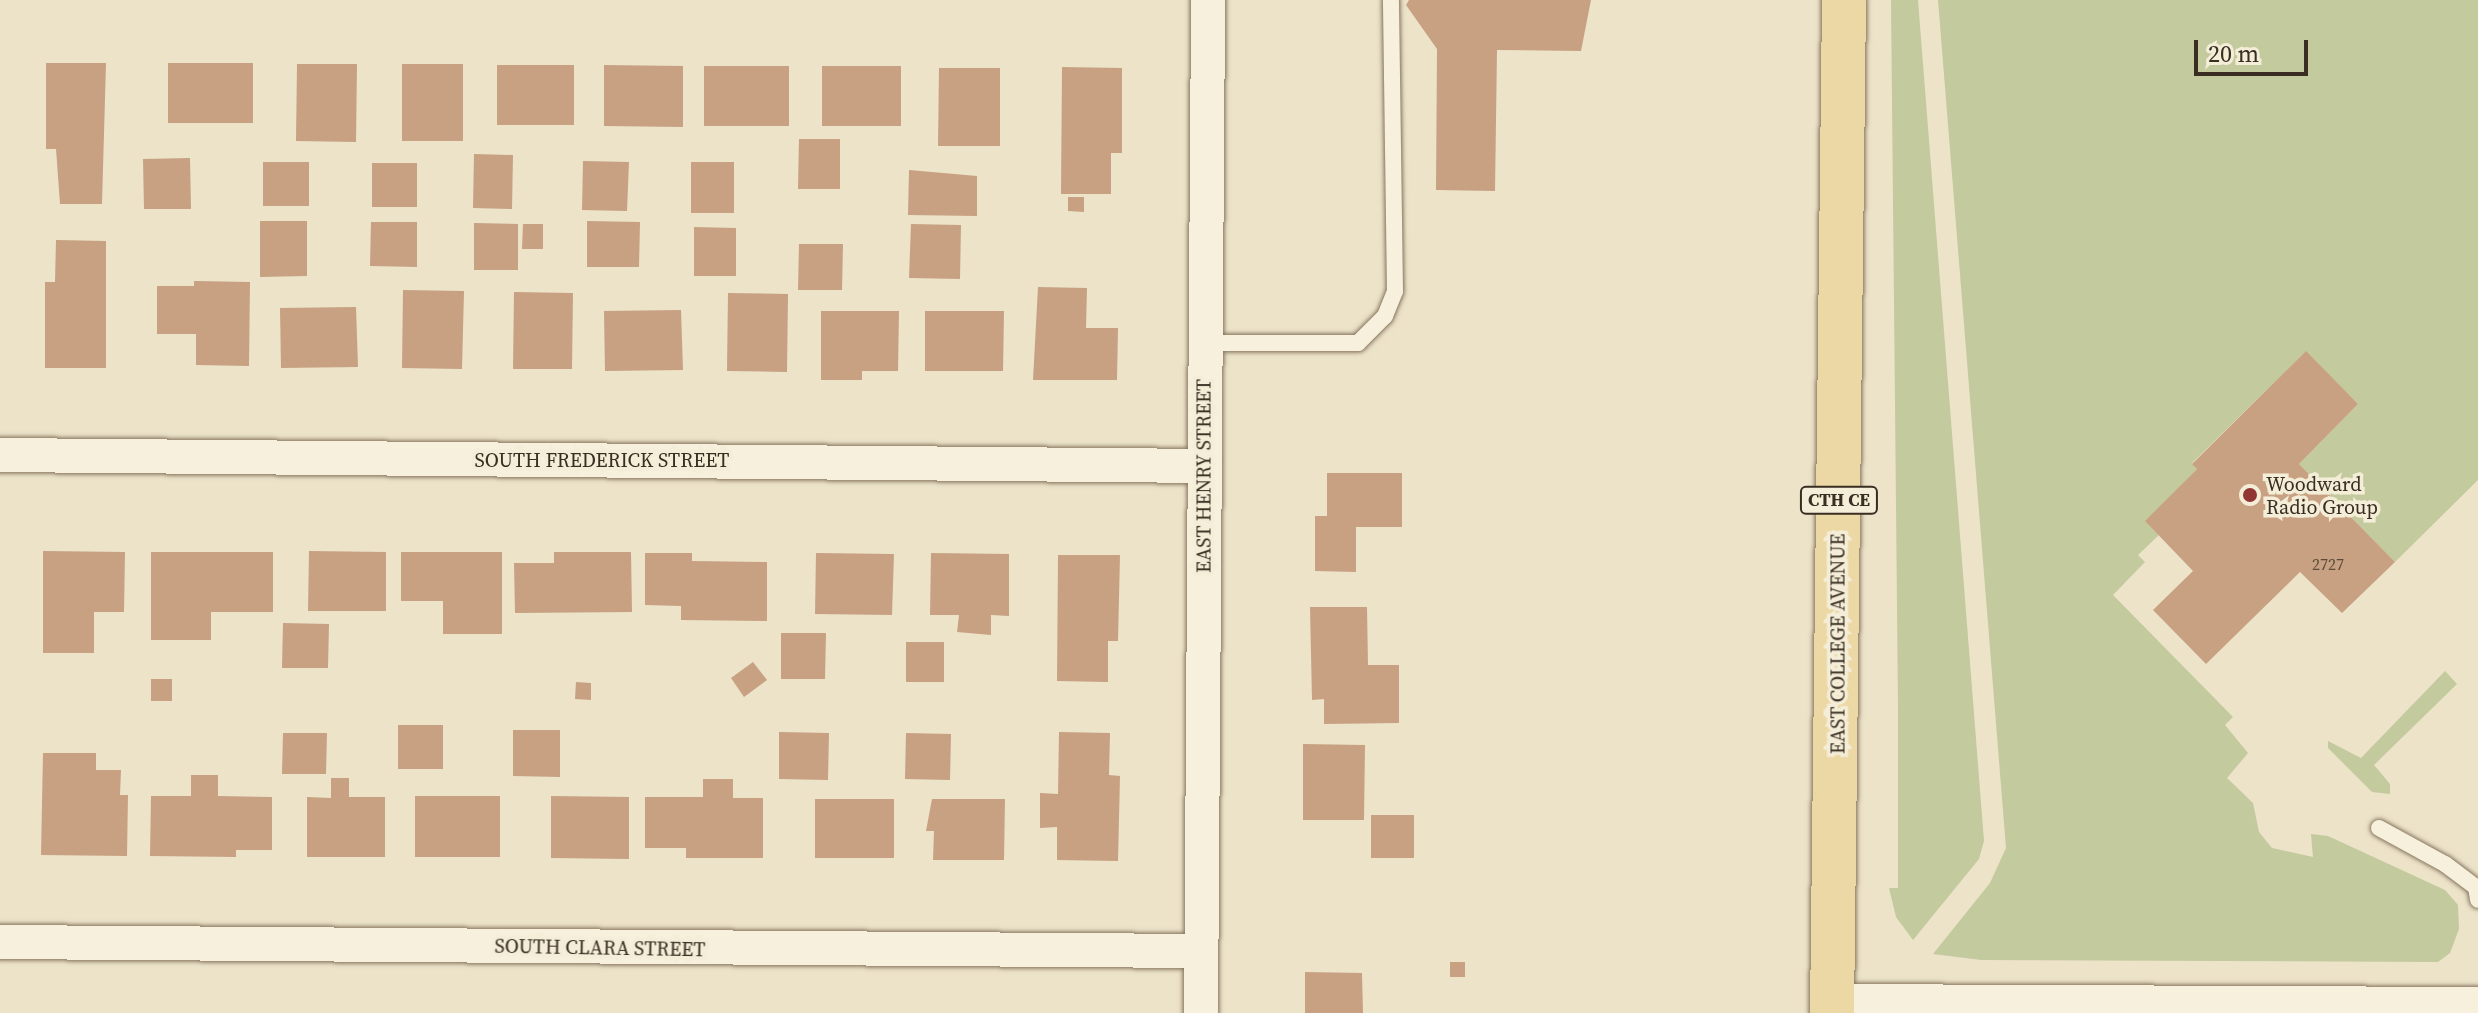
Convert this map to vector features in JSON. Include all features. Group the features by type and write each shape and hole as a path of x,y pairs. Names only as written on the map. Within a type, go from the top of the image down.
{"main road":[{"name":"EAST COLLEGE AVENUE","path":"1835,1009 1844,0"}],"street":[{"name":"EAST HENRY STREET","path":"1201,1013 1208,0"},
{"name":"SOUTH FREDERICK STREET","path":"0,455 1204,466"},
{"name":"SOUTH CLARA STREET","path":"0,942 1200,951"},
{"path":"1835,1009 2429,1008 2478,1004"}],"lane":[{"path":"1205,343 1358,343 1385,316 1395,291 1391,0"},
{"path":"2379,828 2445,864 2476,887 2478,900"}],"green space":[{"path":"1891,0 1918,0 1984,841 1979,859 1913,940 1896,917 1889,888 1898,888"},
{"path":"1938,0 2478,0 2478,480 2395,562 2299,464 2358,404 2305,352 2192,463 2197,469 2146,521 2159,535 2138,555 2145,562 2113,595 2233,717 2225,725 2248,753 2227,778 2253,803 2259,832 2272,848 2313,857 2311,834 2328,836 2445,890 2458,905 2459,929 2450,953 2438,962 1981,960 1933,954 1990,883 2006,848"},
{"path":"2445,671 2457,684 2374,765 2390,784 2390,794 2372,792 2328,748 2328,741 2361,758"}],"building":[{"path":"1409,0 1591,0 1581,51 1497,50 1495,191 1436,190 1437,49 1406,5"},
{"path":"46,63 106,63 102,204 60,204 56,149 46,149"},
{"path":"168,63 253,63 253,123 168,123"},
{"path":"297,64 357,64 356,142 296,141"},
{"path":"402,64 463,64 463,141 402,141"},
{"path":"497,65 574,65 574,125 497,125"},
{"path":"604,65 683,66 683,127 604,126"},
{"path":"704,66 789,66 789,126 704,126"},
{"path":"822,66 901,66 901,126 822,126"},
{"path":"1062,67 1122,68 1122,153 1111,153 1111,194 1061,194"},
{"path":"939,68 1000,68 1000,146 938,146"},
{"path":"799,139 840,139 840,189 798,189"},
{"path":"474,154 513,155 512,209 473,208"},
{"path":"190,158 191,209 144,209 143,159"},
{"path":"583,161 629,162 627,211 582,210"},
{"path":"263,162 309,162 309,206 263,206"},
{"path":"691,162 734,162 734,213 691,213"},
{"path":"372,163 417,163 417,207 372,207"},
{"path":"909,170 977,176 977,216 908,215"},
{"path":"1068,197 1084,197 1084,212 1068,211"},
{"path":"260,221 307,221 307,276 260,277"},
{"path":"587,221 640,222 639,267 587,267"},
{"path":"371,222 417,222 417,267 370,266"},
{"path":"474,223 518,224 518,270 474,270"},
{"path":"523,224 543,224 543,249 522,249"},
{"path":"911,224 961,225 960,279 909,278"},
{"path":"694,227 736,228 736,276 694,276"},
{"path":"56,240 106,241 106,368 45,368 45,282 55,282"},
{"path":"799,244 843,244 842,290 798,290"},
{"path":"194,281 250,282 249,366 196,365 196,334 157,334 157,286 194,286"},
{"path":"1038,287 1087,288 1086,328 1118,328 1117,380 1033,380"},
{"path":"403,290 464,291 462,369 402,368"},
{"path":"514,292 573,293 572,369 513,369"},
{"path":"728,293 788,294 787,372 727,371"},
{"path":"356,307 358,367 281,368 280,308"},
{"path":"681,310 683,370 605,371 604,311"},
{"path":"821,311 899,311 898,371 862,371 862,380 821,380"},
{"path":"925,311 1004,311 1003,371 925,371"},
{"name":"Woodward Radio Group","path":"2306,351 2358,404 2299,464 2395,562 2342,613 2300,572 2206,664 2153,610 2193,571 2145,521 2197,469 2192,464"},
{"path":"1327,473 1402,473 1402,527 1356,527 1356,572 1315,571 1315,516 1327,516"},
{"path":"43,551 125,552 124,612 94,612 94,653 43,653"},
{"path":"309,551 386,552 386,611 308,611"},
{"path":"151,552 273,552 273,612 211,612 211,640 151,640"},
{"path":"401,552 502,552 502,634 443,634 443,601 401,601"},
{"path":"554,552 631,552 632,612 515,613 514,563 554,563"},
{"path":"645,553 692,553 692,561 767,562 767,621 681,620 681,606 645,605"},
{"path":"816,553 894,554 892,615 815,614"},
{"path":"931,553 1009,554 1009,616 991,615 991,635 957,632 959,615 930,615"},
{"path":"1058,555 1120,555 1118,641 1108,641 1108,682 1057,681"},
{"path":"1310,607 1367,607 1368,665 1399,665 1399,723 1324,724 1324,699 1312,700"},
{"path":"283,623 329,624 328,668 282,668"},
{"path":"781,633 826,633 825,679 781,679"},
{"path":"906,642 944,642 944,682 906,682"},
{"path":"753,662 767,680 744,697 731,678"},
{"path":"151,679 172,679 172,701 151,701"},
{"path":"576,682 591,683 591,700 575,699"},
{"path":"398,725 443,725 443,769 398,769"},
{"path":"513,730 560,730 560,777 513,776"},
{"path":"779,732 829,733 828,780 779,779"},
{"path":"1059,732 1110,733 1109,775 1120,776 1118,861 1057,860 1057,827 1040,828 1040,793 1058,794"},
{"path":"283,733 327,733 326,774 282,774"},
{"path":"906,733 951,734 950,780 905,779"},
{"path":"1303,744 1365,745 1364,820 1303,820"},
{"path":"43,753 96,753 96,770 121,770 120,795 128,795 127,856 41,855"},
{"path":"191,775 218,775 218,796 272,797 272,850 236,850 236,857 150,856 151,796 191,796"},
{"path":"331,778 349,778 349,797 385,797 385,857 307,857 307,797 331,798"},
{"path":"703,779 733,779 733,798 763,798 763,858 686,858 686,848 645,848 645,797 703,797"},
{"path":"415,796 500,796 500,857 415,857"},
{"path":"551,796 629,797 629,859 551,858"},
{"path":"815,799 894,799 894,858 815,858"},
{"path":"932,799 1005,799 1004,860 933,860 934,831 926,831"},
{"path":"1371,815 1414,815 1414,858 1371,858"},
{"path":"1450,962 1465,962 1465,977 1450,977"},
{"path":"1305,972 1362,973 1363,1013 1305,1013"}],"place":[{"name":"Woodward Radio Group","path":"2250,495"}]}
